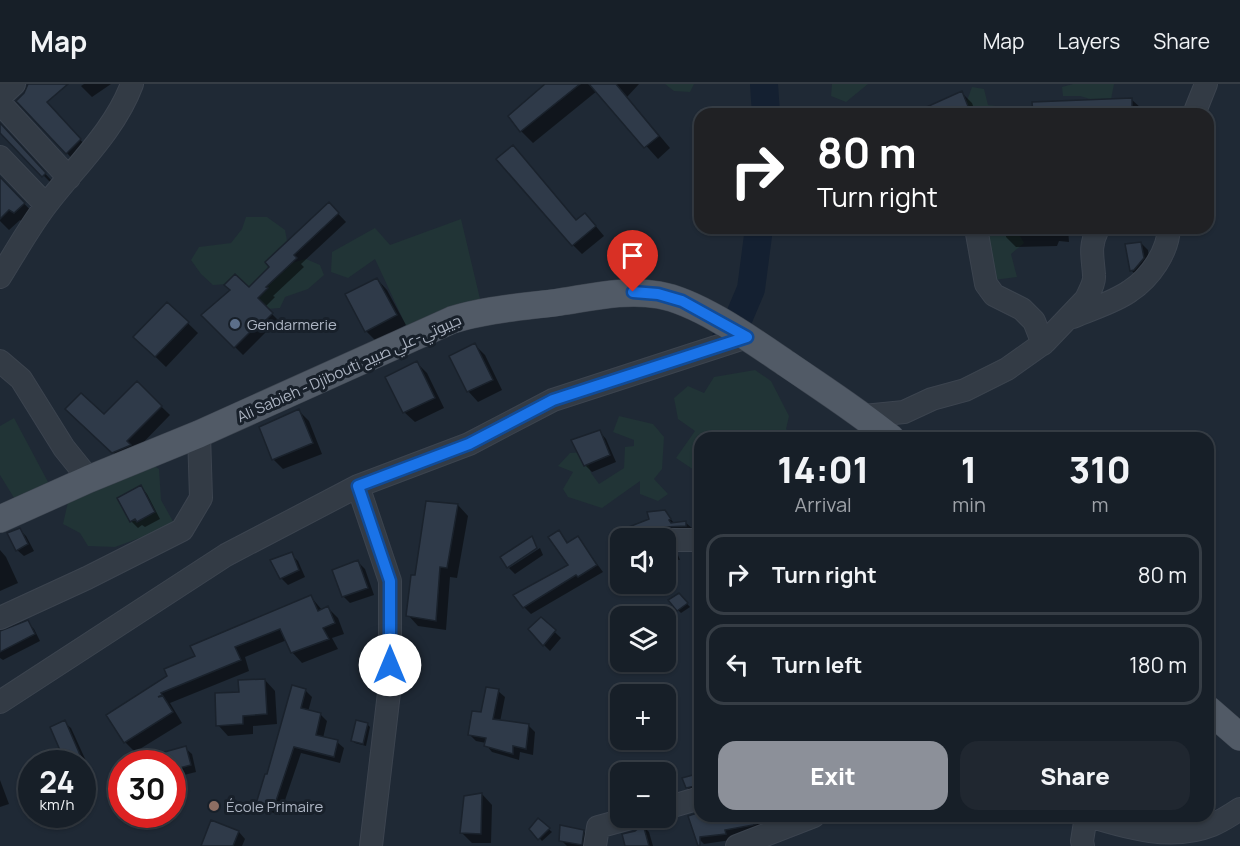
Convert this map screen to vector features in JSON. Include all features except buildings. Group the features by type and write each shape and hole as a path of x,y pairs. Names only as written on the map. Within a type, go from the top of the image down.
{"main road":[{"name":"Ali Sabieh - Djibouti جيبوتي-علي صبيح","path":"0,519 89,479 200,434 452,320 490,310 608,294 633,292 658,294 682,301 747,337 864,416 884,432"},
{"path":"1214,714 1240,736"}],"street":[{"path":"0,97 14,84"},
{"path":"1196,108 1206,84"},
{"path":"0,277 46,205 102,135 127,88"},
{"path":"0,103 69,178"},
{"path":"0,157 46,205"},
{"path":"977,234 986,284 994,295 1022,309 1034,321 1043,344"},
{"path":"864,416 904,412 932,399 965,390 1007,369 1043,344 1086,299 1095,278 1091,258 1092,242 1098,234"},
{"path":"1066,320 1130,291 1157,266 1168,234"},
{"path":"1,700 226,555 358,486 469,444 553,400 747,337"},
{"path":"0,361 21,379 64,448 89,479"},
{"path":"0,618 87,578 182,530 201,498 200,434"},
{"path":"358,486 390,581 390,684 371,846"},
{"path":"676,540 694,540"},
{"path":"676,805 694,800"},
{"path":"1111,822 1149,832 1190,831 1212,825 1240,809"},
{"path":"737,846 797,822"},
{"path":"1083,846 1087,822"},
{"path":"595,846 598,827 610,824"}],"shaded area":[{"path":"665,84 694,84 690,92 674,91"},
{"path":"832,84 868,84 846,102 831,96"},
{"path":"1073,84 1114,84 1110,105 1080,96 1063,96 1062,87"},
{"path":"972,87 984,89 988,105 996,106 996,108 966,108"},
{"path":"246,217 267,217 285,230 288,246 277,267 306,259 320,265 324,275 308,289 285,297 280,308 266,309 239,283 213,285 191,260 199,247 231,243 242,229"},
{"path":"461,219 481,303 407,328 375,259 348,278 331,272 332,252 375,228 390,245"},
{"path":"988,234 1019,234 1024,243 1011,254 1017,277 994,280"},
{"path":"755,370 771,381 789,416 786,429 789,432 694,432 678,419 674,398 688,386 704,393 714,377"},
{"path":"619,416 653,424 664,437 662,469 654,479 668,494 658,501 640,494 640,481 602,508 568,497 563,489 573,472 558,466 570,453 585,452 591,473 599,484 624,468 625,447 634,446 634,440 613,432"},
{"path":"14,418 48,482 16,501 0,475 0,426"},
{"path":"694,432 694,470 676,458"},
{"path":"146,461 159,469 161,500 175,525 115,547 88,546 80,533 63,524 68,502"}],"waterway":[{"path":"764,84 766,108"},
{"path":"726,338 737,322 751,289 758,234"}],"place":[{"name":"Gendarmerie","path":"235,324"},
{"name":"École Primaire","path":"214,806"}],"route":[{"path":"390,665 390,581 358,486 469,444 553,400 747,337 682,301 658,294 633,292"}]}
